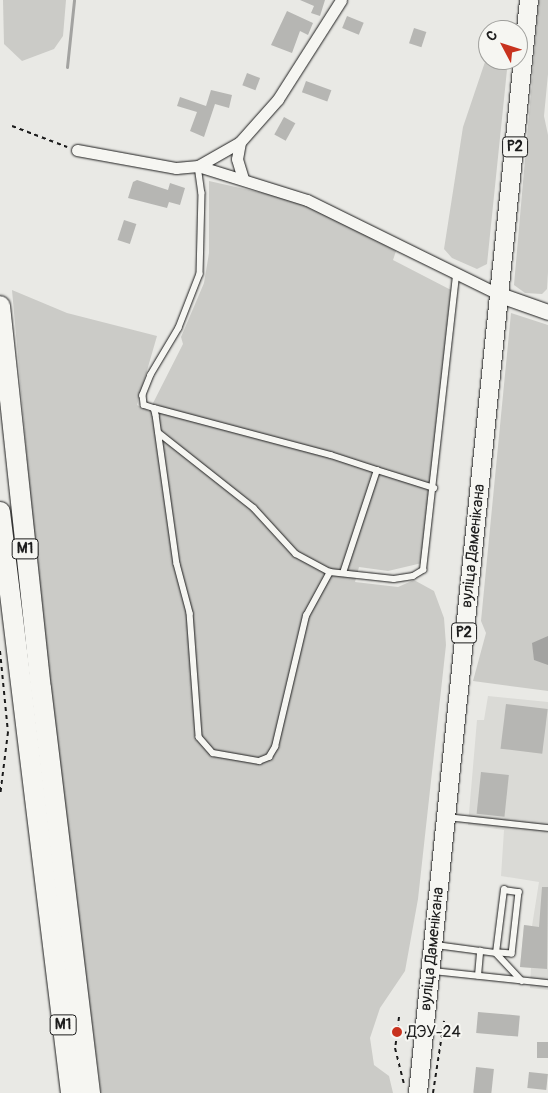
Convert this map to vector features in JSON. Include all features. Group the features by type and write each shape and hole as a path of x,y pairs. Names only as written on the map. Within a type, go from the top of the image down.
{"highway":[{"name":"М1","path":"0,306 33,618 90,1093"},
{"name":"М1","path":"0,512 71,1093"}],"main road":[{"name":"вуліца Даменікана","path":"412,1090 430,971 529,0"}],"street":[{"path":"198,166 240,142 278,98 341,0"},
{"path":"240,142 237,159 243,179"},
{"path":"76,150 176,168 198,166 307,200 500,295 548,312"}],"lane":[{"path":"198,166 202,193 200,274 179,328 151,375 143,395 144,405 331,455 434,488"},
{"path":"159,433 184,456 228,486 296,554 330,572 394,579 413,576 422,570 434,488 456,273"},
{"path":"154,408 177,564 190,613 199,737 213,753 259,761 269,757 274,747 306,616 330,572"},
{"path":"343,573 377,470"},
{"path":"445,817 548,828"},
{"path":"432,944 496,954 512,954 519,892 504,890 496,954"},
{"path":"478,976 480,951"},
{"path":"496,954 522,981"},
{"path":"430,971 548,984"}],"path":[{"path":"12,126 76,150"},
{"path":"0,651 8,732 0,796"},
{"path":"399,1017 395,1048 412,1090"},
{"path":"433,1093 444,1022"}],"shaded area":[{"path":"3,0 66,0 63,36 54,49 22,61 4,44"},
{"path":"539,0 548,0 548,74 544,116 548,135 548,272 547,289 542,294 525,293 514,285"},
{"path":"482,70 507,70 487,264 477,269 452,258 444,249 463,127"},
{"path":"209,181 304,202 396,251 393,260 451,290 422,563 388,571 359,567 355,582 398,587 414,580 434,591 444,618 446,645 418,899 405,971 380,1008 370,1038 374,1065 389,1076 393,1093 101,1093 43,639 12,290 67,313 157,336 137,405 149,411 183,344 181,337 204,283 209,253"},
{"path":"511,313 548,325 548,691 473,681 486,633 481,621"},
{"path":"548,636 548,665 534,660 532,643"},
{"path":"488,696 548,702 548,990 530,988 531,968 520,967 524,925 532,926 539,882 501,876 504,830 468,825 477,720 484,720"}],"building":[{"path":"300,0 325,0 320,16 311,13 314,6"},
{"path":"287,11 313,23 308,35 300,31 292,53 271,45"},
{"path":"347,16 364,23 359,35 342,28"},
{"path":"414,28 426,32 421,47 409,43"},
{"path":"247,73 260,78 255,90 242,85"},
{"path":"306,81 331,90 327,102 302,92"},
{"path":"211,90 232,95 229,108 215,104 204,137 190,131 197,112 177,106 180,97 206,106"},
{"path":"284,117 295,123 286,141 274,134"},
{"path":"137,180 168,190 170,183 185,188 180,205 169,202 167,208 128,198 133,182"},
{"path":"124,220 136,224 130,244 118,240"},
{"path":"506,704 548,709 542,754 501,749"},
{"path":"481,772 509,775 504,817 477,814"},
{"path":"542,887 548,887 547,969 520,967 524,925 539,927"},
{"path":"478,1012 520,1016 518,1037 476,1033"},
{"path":"537,1042 548,1042 548,1058 537,1058"},
{"path":"476,1067 494,1069 491,1093 473,1093"},
{"path":"529,1072 548,1074 546,1090 527,1088"}],"waterway":[{"path":"67,67 74,0"}],"place":[{"name":"ДЭУ-24","path":"397,1032"}]}
